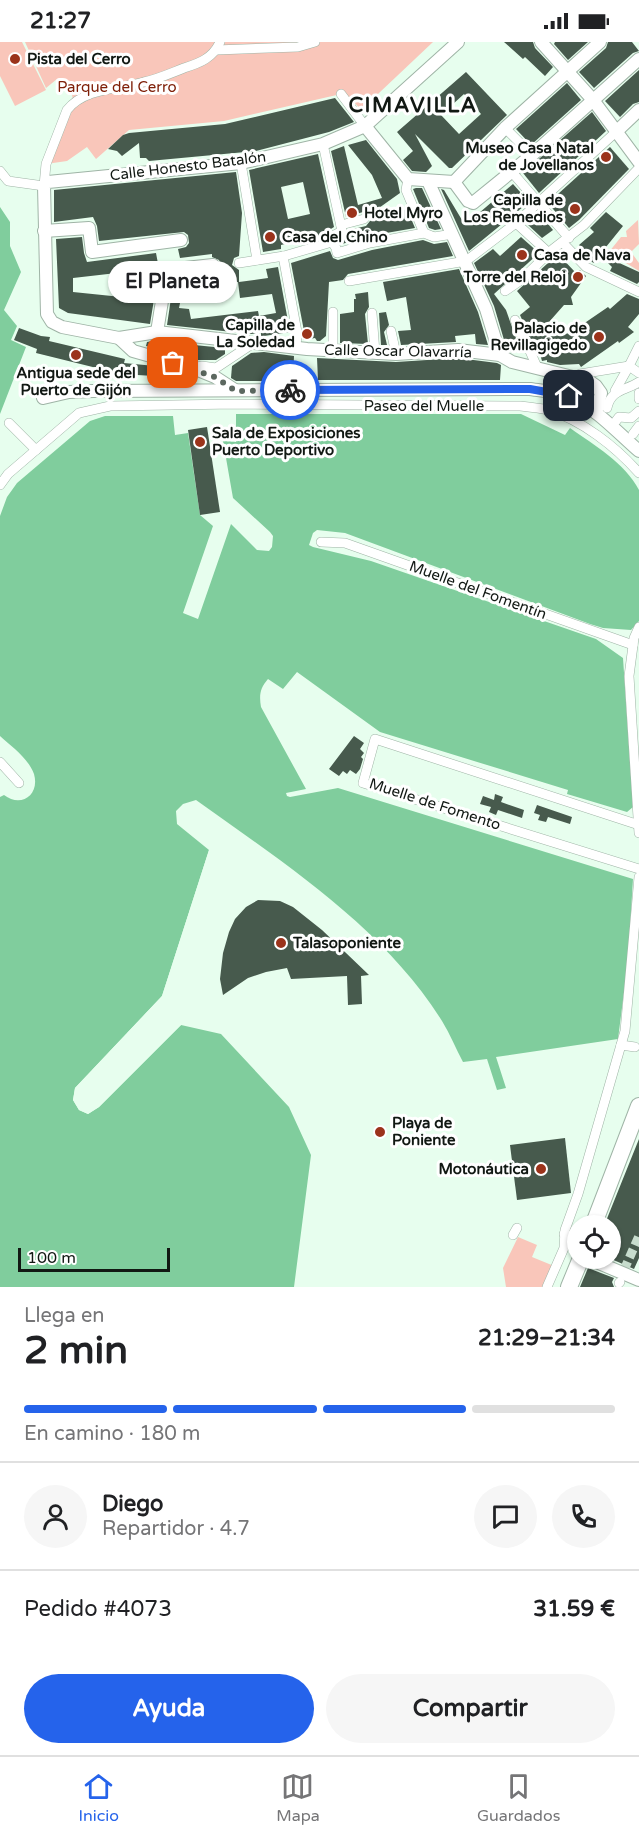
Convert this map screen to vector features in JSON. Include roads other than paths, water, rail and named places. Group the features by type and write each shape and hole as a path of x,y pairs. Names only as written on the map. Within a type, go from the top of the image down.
{"main road":[{"path":"597,1215 639,1106"},
{"path":"569,1287 576,1269"}],"street":[{"path":"236,391 215,377 193,368 133,351 119,338 62,327 52,322 47,314 44,231 46,164 67,110 73,102 83,96 147,82 204,61 218,46 298,47 315,42"},
{"name":"Calle Honesto Batalón","path":"44,186 48,182 241,163 323,144 365,126 458,42"},
{"path":"341,94 408,179 454,182 505,128 600,42"},
{"path":"542,43 593,100 639,162"},
{"path":"454,182 468,201 473,203 532,155 639,58"},
{"path":"350,281 466,261 516,223 639,110"},
{"path":"505,128 532,155"},
{"path":"323,144 337,253 370,243 424,233 434,237 453,234"},
{"path":"241,163 258,260"},
{"path":"505,291 566,241 603,207 639,168"},
{"path":"0,171 8,181 44,186"},
{"path":"511,171 540,202 586,267 639,292"},
{"path":"408,179 406,190 424,233"},
{"path":"428,181 486,309 500,355"},
{"path":"239,263 258,260 284,261 336,237 364,219"},
{"path":"516,223 549,254"},
{"path":"44,231 88,228 92,252 181,240"},
{"path":"284,261 297,332 296,348"},
{"path":"157,332 167,270 213,265"},
{"path":"333,312 333,350"},
{"path":"372,313 375,353"},
{"path":"514,320 523,338"},
{"path":"391,331 396,354"},
{"name":"Calle Oscar Olavarría","path":"119,338 157,332 296,348 396,354 458,350 500,355 512,362 580,378 596,386 601,393 602,410"},
{"path":"193,368 202,366 216,368 252,344"},
{"path":"602,410 639,346"},
{"path":"529,349 537,368"},
{"path":"580,374 629,366 639,373"},
{"path":"615,391 639,382"},
{"path":"626,388 639,396"},
{"path":"43,398 69,392 93,391 530,389 569,396 602,410 639,451"},
{"name":"Paseo del Muelle","path":"0,485 8,474 80,413 110,406 245,404 520,406 546,410 570,419 600,438 639,473"},
{"path":"616,421 620,417 631,418 639,413"},
{"path":"9,423 36,450"},
{"name":"Muelle del Fomentín","path":"321,542 345,543 633,645"},
{"path":"639,627 633,645 629,676 639,833"},
{"name":"Muelle de Fomento","path":"639,825 375,740 363,783 639,869"},
{"path":"0,762 19,783"},
{"path":"547,1287 564,1248 564,1234 625,1031 639,877"},
{"path":"621,1045 635,1047"},
{"path":"613,1269 639,1280"}],"tunnel":[{"path":"624,1270 639,1236"}],"place":[{"name":"Pista del Cerro","path":"15,59"},
{"name":"Museo Casa Natal de Jovellanos","path":"606,157"},
{"name":"Capilla de Los Remedios","path":"575,209"},
{"name":"Hotel Myro","path":"352,213"},
{"name":"Casa del Chino","path":"270,237"},
{"name":"Casa de Nava","path":"522,255"},
{"name":"Torre del Reloj","path":"578,277"},
{"name":"Capilla de La Soledad","path":"307,334"},
{"name":"Palacio de Revillagigedo","path":"599,337"},
{"name":"Antigua sede del Puerto de Gijón","path":"76,355"},
{"name":"El Planeta","path":"173,363"},
{"name":"Sala de Exposiciones Puerto Deportivo","path":"200,442"},
{"name":"Talasoponiente","path":"281,943"},
{"name":"Playa de Poniente","path":"380,1132"},
{"name":"Motonáutica","path":"541,1169"}],"district":[{"name":"CIMAVILLA","path":"413,105"}],"park label":[{"name":"Parque del Cerro","path":"117,87"}]}
